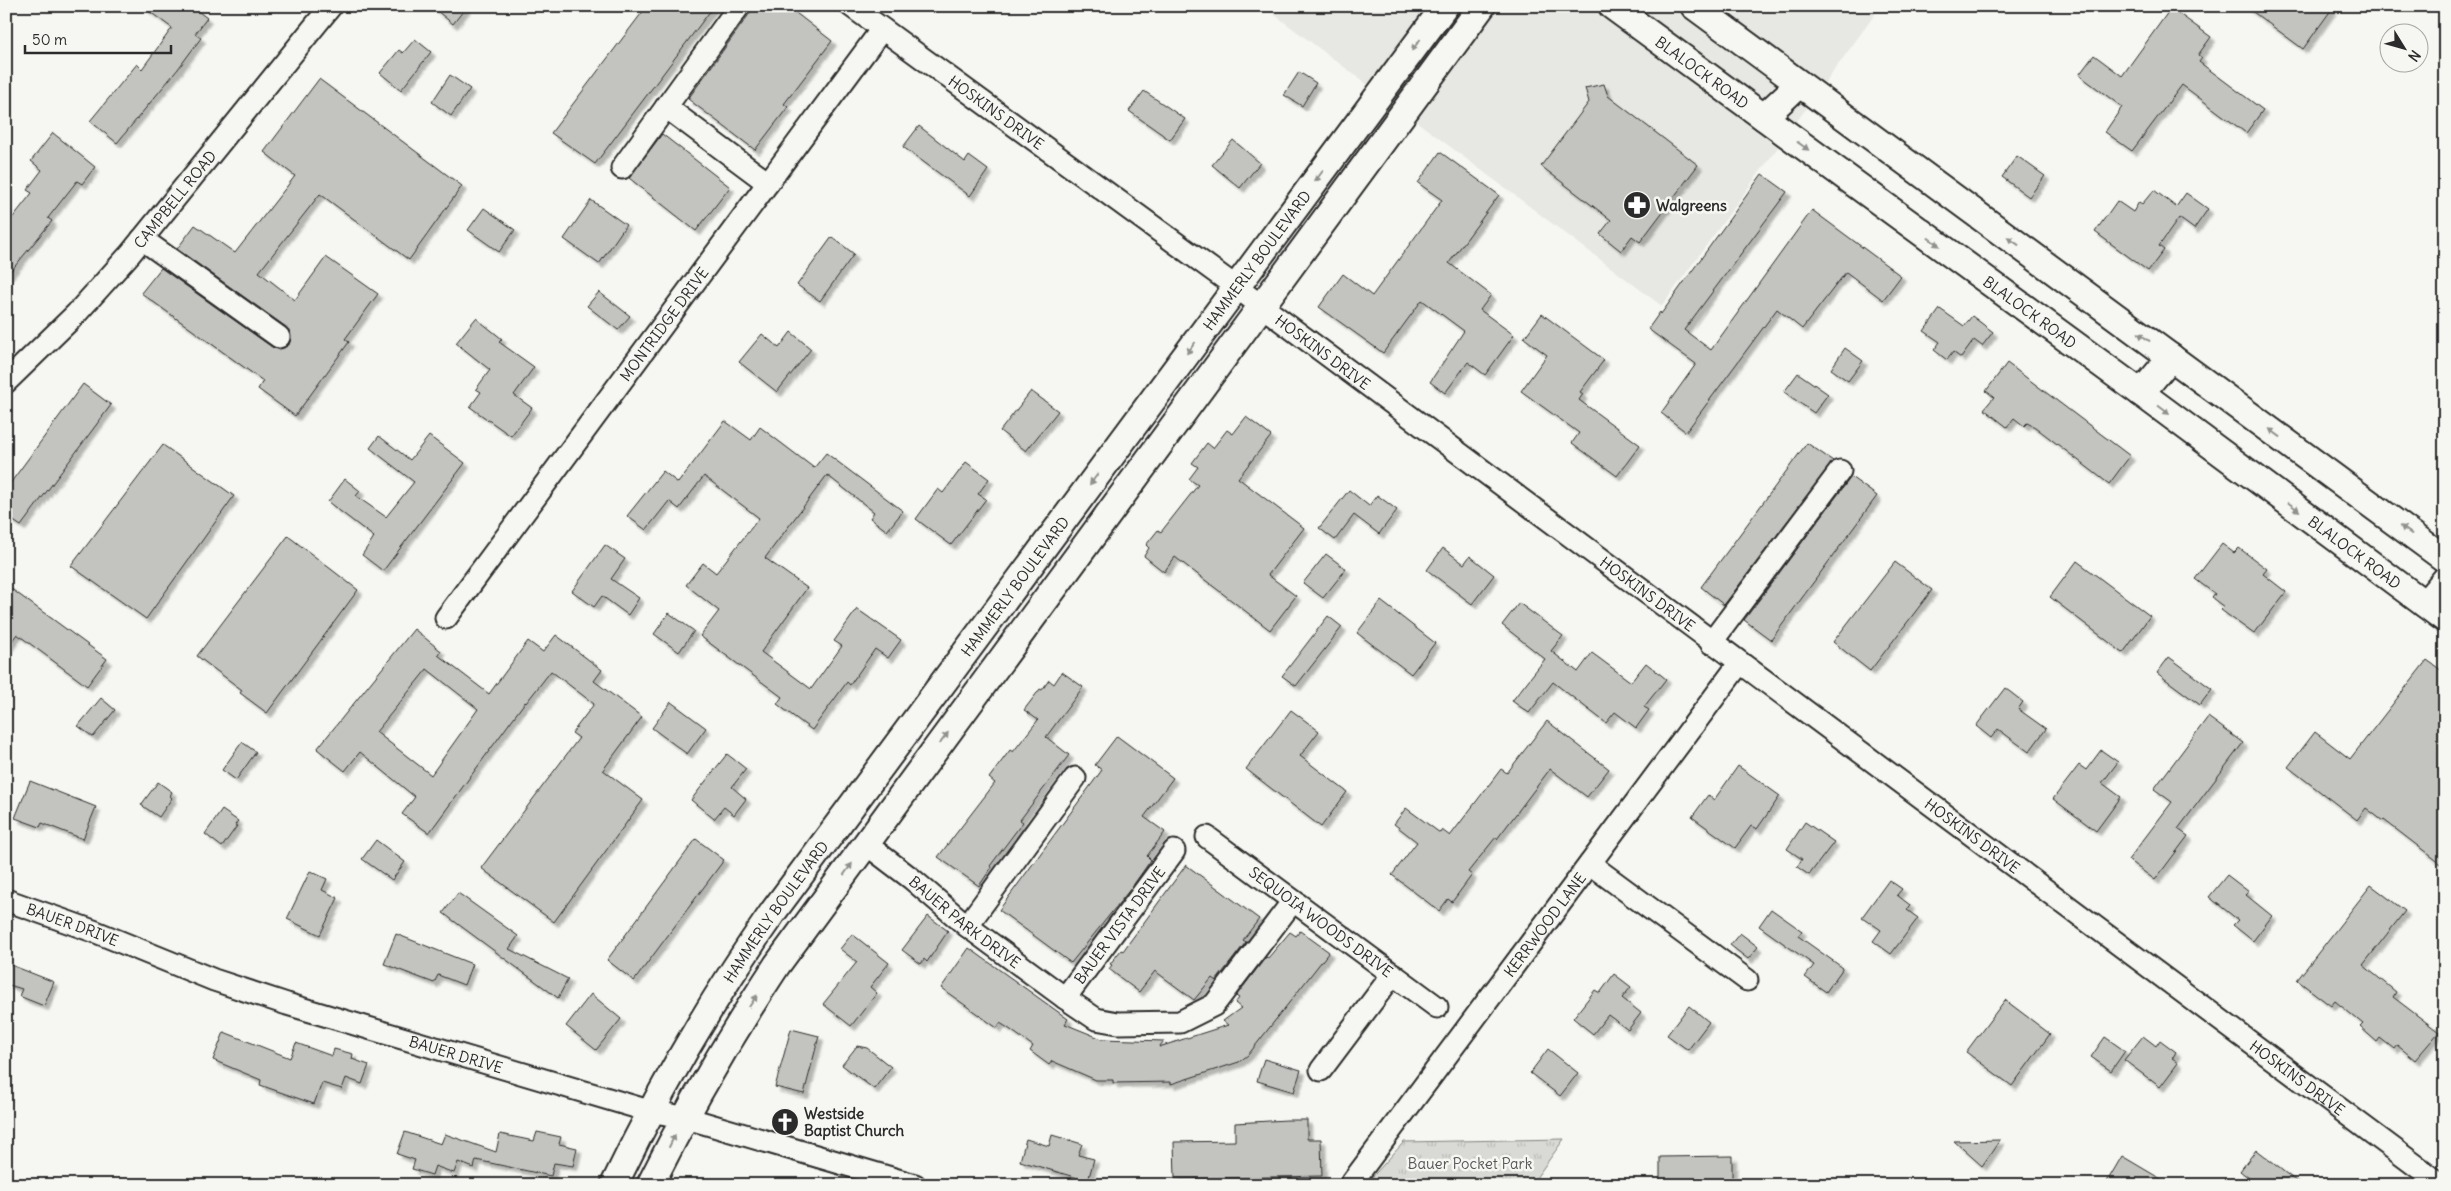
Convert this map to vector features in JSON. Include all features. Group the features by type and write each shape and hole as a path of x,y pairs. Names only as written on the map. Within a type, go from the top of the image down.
{"main road":[{"name":"HAMMERLY BOULEVARD","path":"614,1185 649,1111 728,975 1445,6"},
{"name":"HAMMERLY BOULEVARD","path":"650,1185 683,1117 744,1015 777,965 1482,6"},
{"name":"BLALOCK ROAD","path":"1612,6 2141,393 2435,612"},
{"path":"1694,6 2445,559"},
{"path":"1764,117 1799,84"},
{"path":"2141,393 2170,357"},
{"path":"2435,612 2445,580"},
{"path":"1003,603 1029,624"},
{"path":"839,824 866,844"}],"street":[{"name":"CAMPBELL ROAD","path":"8,376 76,314 142,239 331,6"},
{"path":"622,168 738,6"},
{"name":"HOSKINS DRIVE","path":"851,6 1262,307 1739,664 2442,1185"},
{"name":"MONTRIDGE DRIVE","path":"446,618 882,29"},
{"path":"666,107 768,182"},
{"path":"142,239 279,338"},
{"path":"1711,643 1840,471"},
{"name":"KERRWOOD LANE","path":"1350,1185 1739,664"},
{"path":"967,926 1075,778"},
{"name":"SEQUOIA WOODS DRIVE","path":"1207,837 1437,1007"},
{"name":"BAUER PARK DRIVE","path":"866,844 912,879 967,926 1065,998 1096,1019 1118,1023 1180,1022 1214,1005 1293,901"},
{"name":"BAUER VISTA DRIVE","path":"1065,998 1174,851"},
{"path":"1590,864 1747,980"},
{"name":"BAUER DRIVE","path":"6,900 96,932 214,980 296,1007 649,1111 683,1117 915,1185"},
{"path":"1321,1070 1393,974"}],"shaded area":[{"path":"1263,6 1881,6 1662,306"}],"green space":[{"name":"Bauer Pocket Park","path":"1564,1139 1531,1185 1365,1185 1404,1142"}],"building":[{"path":"142,6 191,6 207,18 195,34 201,38 117,143 90,121 137,64 142,69 172,28"},
{"path":"431,6 467,6 453,24"},
{"path":"647,6 714,6 595,164 551,133"},
{"path":"755,6 787,6 832,41 784,104 788,107 755,150 688,99"},
{"path":"2245,6 2334,6 2303,49"},
{"path":"2171,8 2211,37 2198,55 2202,58 2199,62 2263,110 2246,133 2182,85 2132,151 2105,132 2122,107 2079,75 2094,55 2122,76"},
{"path":"415,39 431,52 401,90 380,73 399,50 403,53"},
{"path":"1299,72 1316,83 1302,106 1284,95"},
{"path":"450,75 470,89 451,116 432,102"},
{"path":"319,79 462,186 409,260 320,194 259,272 295,300 326,257 378,294 345,339 349,342 295,416 258,389 263,381 141,293 161,268 272,347 278,349 289,345 291,338 286,327 177,249 195,225 235,253 295,176 264,152"},
{"name":"Walgreens","path":"1604,84 1608,96 1698,165 1640,242 1632,236 1621,251 1600,234 1611,220 1541,166 1589,102 1585,88"},
{"path":"1144,91 1185,119 1170,140 1129,111"},
{"path":"919,126 965,162 969,156 988,170 970,196 903,147"},
{"path":"53,133 95,167 82,184 77,181 48,218 52,221 6,277 6,226 32,193 27,190 42,170 31,161"},
{"path":"662,134 730,187 696,231 629,178"},
{"path":"1233,140 1260,163 1240,188 1212,165"},
{"path":"1440,152 1499,195 1449,263 1491,295 1480,310 1514,335 1485,375 1468,362 1445,393 1430,382 1464,331 1422,300 1383,353 1319,307 1343,274 1372,296 1442,200 1418,183"},
{"path":"2017,156 2045,176 2029,197 2002,177"},
{"path":"1762,174 1787,192 1684,330 1711,350 1812,210 1901,276 1883,300 1846,272 1802,329 1777,309 1686,432 1661,413 1696,364 1648,329 1660,312 1661,314"},
{"path":"2154,190 2176,207 2186,193 2208,209 2194,229 2179,218 2159,246 2164,250 2148,271 2095,232 2117,201 2133,212 2139,202 2142,204"},
{"path":"591,200 626,225 599,264 564,239"},
{"path":"484,208 515,230 499,252 468,230"},
{"path":"832,237 854,254 820,301 797,285"},
{"path":"599,292 630,316 618,330 587,306"},
{"path":"1940,309 1964,326 1972,316 1993,332 1982,346 1974,340 1961,358 1953,352 1947,360 1934,350 1940,342 1924,331"},
{"path":"1542,314 1604,360 1580,392 1583,394 1579,400 1640,445 1617,476 1572,443 1579,433 1521,391 1547,355 1524,338"},
{"path":"476,318 502,339 499,342 534,367 514,395 532,408 511,436 470,407 481,392 476,389 490,370 456,343"},
{"path":"791,332 811,349 777,392 739,362 762,334 779,348"},
{"path":"1845,348 1863,361 1848,381 1831,369"},
{"path":"2007,363 2130,456 2109,484 2035,427 2027,423 2024,426 2014,418 2007,427 1984,409 1994,397 1986,391"},
{"path":"1798,373 1828,394 1814,413 1784,392"},
{"path":"83,384 111,405 21,526 6,516 6,489"},
{"path":"1031,391 1058,411 1026,451 1000,431"},
{"path":"1246,417 1271,436 1238,478 1304,528 1268,575 1296,596 1270,630 1175,557 1164,572 1144,556 1149,548 1146,545 1158,530 1161,532 1198,485 1189,479 1198,467 1192,463 1207,443 1213,448 1227,430 1233,434"},
{"path":"725,421 751,440 760,427 814,468 826,453 903,511 887,531 870,518 874,512 827,475 765,558 807,588 761,652 811,689 842,646 834,641 857,609 901,640 888,658 875,649 850,685 847,682 812,730 777,704 782,697 700,636 719,611 686,585 703,563 716,573 759,518 704,476 679,509 669,501 646,530 627,516 663,471 678,483"},
{"path":"379,436 410,460 429,436 465,463 383,571 362,555 374,537 328,502 345,479 360,491 356,496 386,517 414,482 370,448"},
{"path":"1807,443 1833,461 1724,605 1701,587"},
{"path":"163,445 234,496 146,619 71,566"},
{"path":"966,462 989,479 978,494 986,499 951,545 916,519 938,489 943,493"},
{"path":"1851,477 1877,496 1771,640 1744,620"},
{"path":"1349,490 1369,506 1377,495 1397,510 1379,534 1354,515 1335,540 1319,528"},
{"path":"288,536 358,590 267,713 240,693 242,690 197,656"},
{"path":"2222,544 2234,553 2239,548 2267,569 2263,574 2286,592 2254,634 2221,610 2224,607 2212,598 2215,594 2195,579"},
{"path":"605,545 625,559 611,579 639,598 628,615 602,596 594,607 572,591"},
{"path":"1443,548 1464,564 1470,556 1494,575 1472,604 1427,570"},
{"path":"1326,554 1346,569 1323,598 1303,583"},
{"path":"2077,561 2150,616 2123,653 2050,597"},
{"path":"1895,562 1932,590 1870,671 1833,642"},
{"path":"6,585 107,659 87,686 17,634 6,649"},
{"path":"1381,601 1435,643 1411,674 1357,633"},
{"path":"1519,603 1563,636 1551,651 1578,672 1592,653 1631,682 1646,663 1666,679 1644,707 1649,710 1636,728 1615,712 1606,723 1553,682 1529,713 1512,701 1545,659 1502,625"},
{"path":"669,613 694,631 679,652 654,634"},
{"path":"1328,616 1342,627 1296,686 1282,676"},
{"path":"414,629 441,651 438,655 489,694 528,641 543,652 556,635 602,670 594,681 642,717 603,770 643,800 554,922 481,868 579,738 572,733 594,704 551,671 525,702 429,833 402,814 415,797 360,752 345,771 317,749","holes":["427,669 478,709 431,775 376,732"]},
{"path":"2169,657 2212,689 2200,705 2157,673"},
{"path":"2427,660 2445,673 2445,867 2366,808 2357,820 2288,767 2315,732 2350,759"},
{"path":"1062,672 1083,687 1046,737 1069,755 1020,820 1023,822 990,866 992,867 979,886 938,857 995,783 989,778 1010,750 1013,752 1038,720 1024,710 1049,680 1054,684"},
{"path":"2005,688 2023,702 2018,709 2046,729 2029,752 1998,729 1991,738 1976,726"},
{"path":"101,698 115,710 93,737 78,726"},
{"path":"671,702 706,728 687,754 652,728"},
{"path":"1291,710 1319,731 1300,756 1347,792 1321,827 1246,769"},
{"path":"2208,717 2243,743 2178,829 2188,836 2155,880 2128,860 2172,802 2154,789"},
{"path":"1547,721 1609,769 1587,797 1550,769 1497,839 1496,837 1468,872 1472,875 1452,902 1448,899 1439,911 1392,875 1417,842 1394,824 1406,808 1440,833 1442,830 1450,836 1501,769 1507,773"},
{"path":"1117,736 1173,778 1144,817 1165,832 1147,856 1151,860 1132,887 1071,963 999,910 1102,770 1095,765"},
{"path":"242,742 256,752 236,780 222,770"},
{"path":"2101,750 2118,762 2102,783 2121,797 2096,831 2053,799 2079,765 2086,770"},
{"path":"727,754 746,769 732,787 746,799 734,815 724,807 714,819 691,800"},
{"path":"1738,766 1780,796 1757,829 1751,826 1735,848 1692,817 1708,795 1714,800"},
{"path":"30,781 96,807 83,839 42,823 40,827 15,818"},
{"path":"158,782 172,792 170,796 172,798 159,817 141,805"},
{"path":"222,810 238,821 235,825 237,826 222,847 205,834"},
{"path":"1805,822 1834,842 1809,875 1797,867 1802,859 1787,849"},
{"path":"696,839 724,860 634,981 607,960"},
{"path":"376,840 405,862 392,880 362,859"},
{"path":"1186,865 1259,919 1243,940 1246,942 1216,981 1212,978 1194,1000 1155,971 1139,992 1109,969 1112,965 1110,964 1121,950 1123,951"},
{"path":"310,871 327,879 322,890 338,898 320,935 287,919"},
{"path":"2227,875 2249,892 2246,895 2272,916 2253,941 2233,925 2238,920 2209,897"},
{"path":"1889,880 1902,889 1897,895 1910,905 1907,910 1918,918 1891,954 1873,941 1881,930 1862,917"},
{"path":"2371,885 2405,911 2363,965 2396,992 2393,997 2439,1032 2415,1060 2397,1045 2394,1049 2380,1038 2377,1042 2360,1027 2363,1024 2335,1001 2331,1006 2297,980"},
{"path":"458,893 518,936 509,949 568,979 558,998 443,913"},
{"path":"1771,909 1802,931 1798,936 1843,968 1826,992 1805,977 1814,965 1759,926"},
{"path":"928,916 948,931 927,962 924,959 921,964 902,950"},
{"path":"1300,931 1329,952 1248,1055 1239,1062 1171,1084 1171,1082 1113,1083 1113,1080 1096,1080 1052,1061 1049,1065 1030,1051 1033,1046 1008,1028 1000,1023 997,1028 941,988 969,948 1068,1019 1065,1024 1102,1039 1164,1041 1159,1047 1228,1025 1223,1021 1241,1008 1235,1003 1239,998 1236,996 1266,957 1268,958 1290,932 1296,936"},
{"path":"1740,933 1758,947 1748,959 1730,945"},
{"path":"396,934 472,964 464,985 438,975 434,983 384,964"},
{"path":"852,934 889,963 870,987 877,993 851,1026 823,1004 857,962 840,949"},
{"path":"6,963 54,982 44,1006 19,996 22,989 6,984"},
{"path":"1614,974 1631,987 1622,998 1641,1013 1628,1030 1608,1015 1593,1034 1573,1018 1595,990 1600,993"},
{"path":"591,994 621,1019 596,1050 566,1026"},
{"path":"2005,1000 2050,1034 2012,1086 1966,1052"},
{"path":"1689,1006 1709,1022 1688,1050 1667,1035"},
{"path":"791,1029 819,1036 804,1094 775,1087"},
{"path":"224,1032 290,1058 296,1043 332,1056 334,1049 353,1054 352,1059 369,1065 362,1084 346,1078 342,1089 322,1083 314,1104 260,1085 261,1080 213,1060"},
{"path":"2143,1036 2156,1046 2160,1040 2176,1052 2172,1059 2178,1063 2160,1087 2124,1060"},
{"path":"2105,1037 2125,1051 2111,1071 2091,1057"},
{"path":"857,1046 867,1048 891,1067 874,1089 842,1065"},
{"path":"1548,1049 1578,1073 1560,1096 1530,1073"},
{"path":"1264,1059 1301,1070 1294,1092 1257,1081"},
{"path":"1307,1120 1307,1139 1321,1139 1322,1176 1175,1179 1174,1142 1235,1141 1235,1123"},
{"path":"405,1132 441,1144 445,1134 496,1152 500,1134 534,1141 537,1132 561,1137 559,1144 577,1148 573,1166 554,1163 551,1176 476,1160 474,1168 458,1162 454,1173 435,1166 432,1175 412,1169 415,1160 397,1154"},
{"path":"1052,1135 1082,1144 1078,1155 1094,1159 1088,1181 1020,1161 1026,1139 1049,1146"},
{"path":"2000,1140 1982,1166 1954,1141"},
{"path":"2256,1150 2301,1185 2243,1185 2249,1178 2240,1171"},
{"path":"1732,1156 1732,1185 1660,1185 1660,1157"},
{"path":"2122,1156 2171,1185 2105,1185"}],"place":[{"name":"Walgreens","path":"1637,205"},
{"name":"Westside Baptist Church","path":"785,1122"}]}
